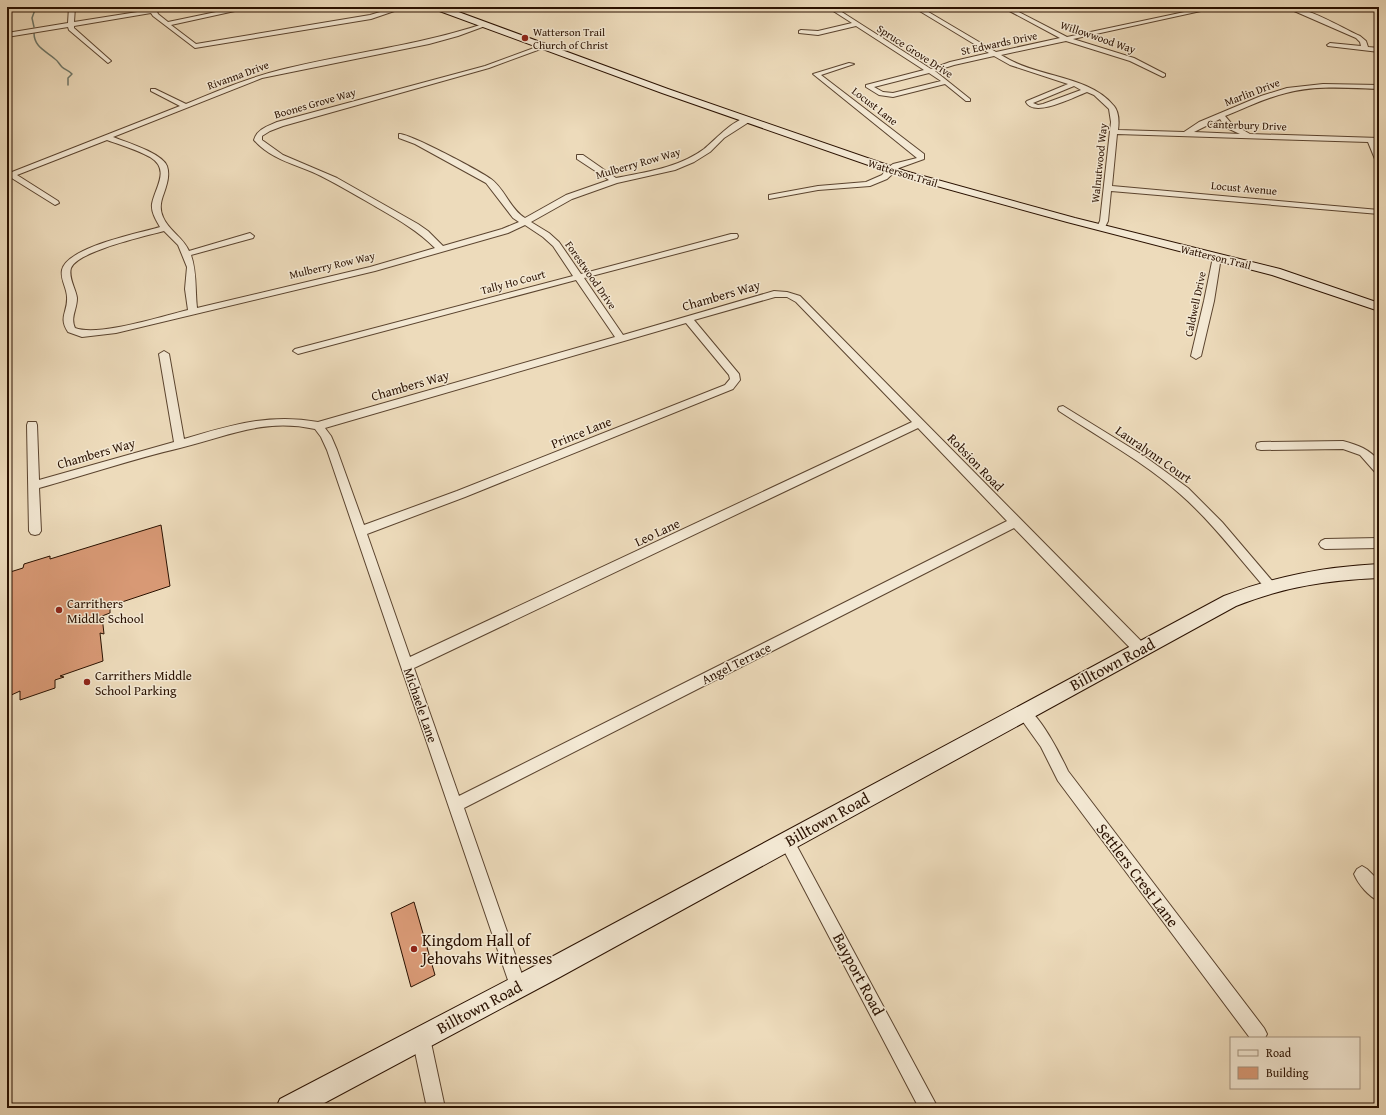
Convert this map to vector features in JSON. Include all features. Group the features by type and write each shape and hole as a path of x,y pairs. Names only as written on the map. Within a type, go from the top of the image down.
{"main road":[{"name":"Watterson Trail","path":"437,7 746,120 891,170 1101,228 1295,278 1379,307"},
{"name":"Billtown Road","path":"289,1108 552,969 1230,601 1296,578 1379,571"}],"street":[{"path":"72,7 71,25 74,32 108,61"},
{"path":"167,24 250,7"},
{"path":"7,35 71,25 152,9 167,24 195,46 370,17 403,7"},
{"name":"Spruce Grove Drive","path":"830,7 930,71 968,100"},
{"name":"Walnutwood Way","path":"916,7 995,55 1019,67 1074,84 1105,101 1112,108 1115,118 1114,132 1104,222 1101,228"},
{"path":"1007,8 1016,7"},
{"name":"St Edwards Drive","path":"946,82 893,95 881,94 868,86 930,71 952,63 1216,7"},
{"path":"1288,7 1304,12 1358,37 1363,41 1365,48"},
{"path":"1374,7 1379,9"},
{"name":"Willowwood Way","path":"1007,8 1066,39 1144,64 1163,75"},
{"path":"801,32 818,33 857,24"},
{"name":"Rivanna Drive","path":"8,174 273,73 436,40 485,25"},
{"path":"1330,45 1379,50"},
{"name":"Boones Grove Way","path":"442,250 425,233 408,222 322,174 288,161 266,149 258,140 259,135 280,124 487,67 515,58 544,46"},
{"path":"1354,55 1379,56"},
{"name":"Locust Lane","path":"851,64 816,74 921,156 920,159 896,166 891,170"},
{"path":"1074,84 1029,102 1037,107 1044,106 1087,90"},
{"name":"Marlin Drive","path":"1186,134 1194,128 1263,97 1287,90 1323,86 1379,87"},
{"path":"153,90 185,106"},
{"path":"1221,116 1225,122 1233,128 1251,136"},
{"name":"Mulberry Row Way","path":"166,228 98,248 79,255 71,261 66,269 72,298 67,322 72,330 82,334 89,334 116,330 343,276 442,250 505,231 569,197 615,181 663,170 691,160 707,150 721,136 746,120"},
{"name":"Canterbury Drive","path":"1114,132 1375,140"},
{"name":"Forestwood Drive","path":"402,136 418,142 489,181 516,216 546,235 556,244 621,339"},
{"path":"107,137 153,156 163,165 165,177 156,205 158,216 166,228 182,244 191,267 190,289 193,311"},
{"path":"1375,140 1379,159"},
{"path":"580,157 615,181"},
{"path":"772,197 819,187 866,185 883,179 891,170"},
{"path":"8,174 55,203"},
{"name":"Locust Avenue","path":"1108,188 1379,212"},
{"path":"186,254 250,236"},
{"name":"Tally Ho Court","path":"298,351 734,236"},
{"name":"Caldwell Drive","path":"1196,356 1209,301 1217,257"},
{"name":"Chambers Way","path":"34,485 241,426 264,423 305,422 318,426 774,294 792,295"},
{"name":"Robsion Road","path":"792,295 799,300 1140,649"},
{"name":"Prince Lane","path":"360,531 461,494 729,388 735,380 734,374 688,319"},
{"path":"164,354 180,444"},
{"name":"Lauralynn Court","path":"1063,409 1184,491 1202,509 1270,586"},
{"name":"Leo Lane","path":"407,666 919,423"},
{"path":"32,425 35,531"},
{"name":"Michaele Lane","path":"318,426 326,436 332,450 518,986"},
{"path":"1261,446 1343,445 1354,447 1365,452 1379,469"},
{"name":"Angel Terrace","path":"456,805 1015,522"},
{"path":"1325,544 1379,543"},
{"name":"Settlers Crest Lane","path":"1024,712 1053,752 1064,776 1258,1034"},
{"name":"Bayport Road","path":"787,842 929,1108"},
{"path":"1362,874 1379,893"},
{"path":"420,1038 436,1108"}],"building":[{"name":"Carrithers Middle School","path":"161,525 170,586 110,606 110,613 102,616 104,634 100,633 103,661 60,676 64,677 55,680 55,688 20,700 20,691 7,697 7,573 23,568 24,564 50,556 50,559"},
{"name":"Kingdom Hall of Jehovahs Witnesses","path":"414,902 435,975 411,987 391,913"}],"waterway":[{"path":"34,27 32,18 36,7"},
{"path":"34,33 38,45 63,68 72,74 68,78 68,85"}],"place":[{"name":"Watterson Trail Church of Christ","path":"525,38"},
{"name":"Carrithers Middle School","path":"59,610"},
{"name":"Carrithers Middle School Parking","path":"87,682"},
{"name":"Kingdom Hall of Jehovahs Witnesses","path":"414,949"}]}
